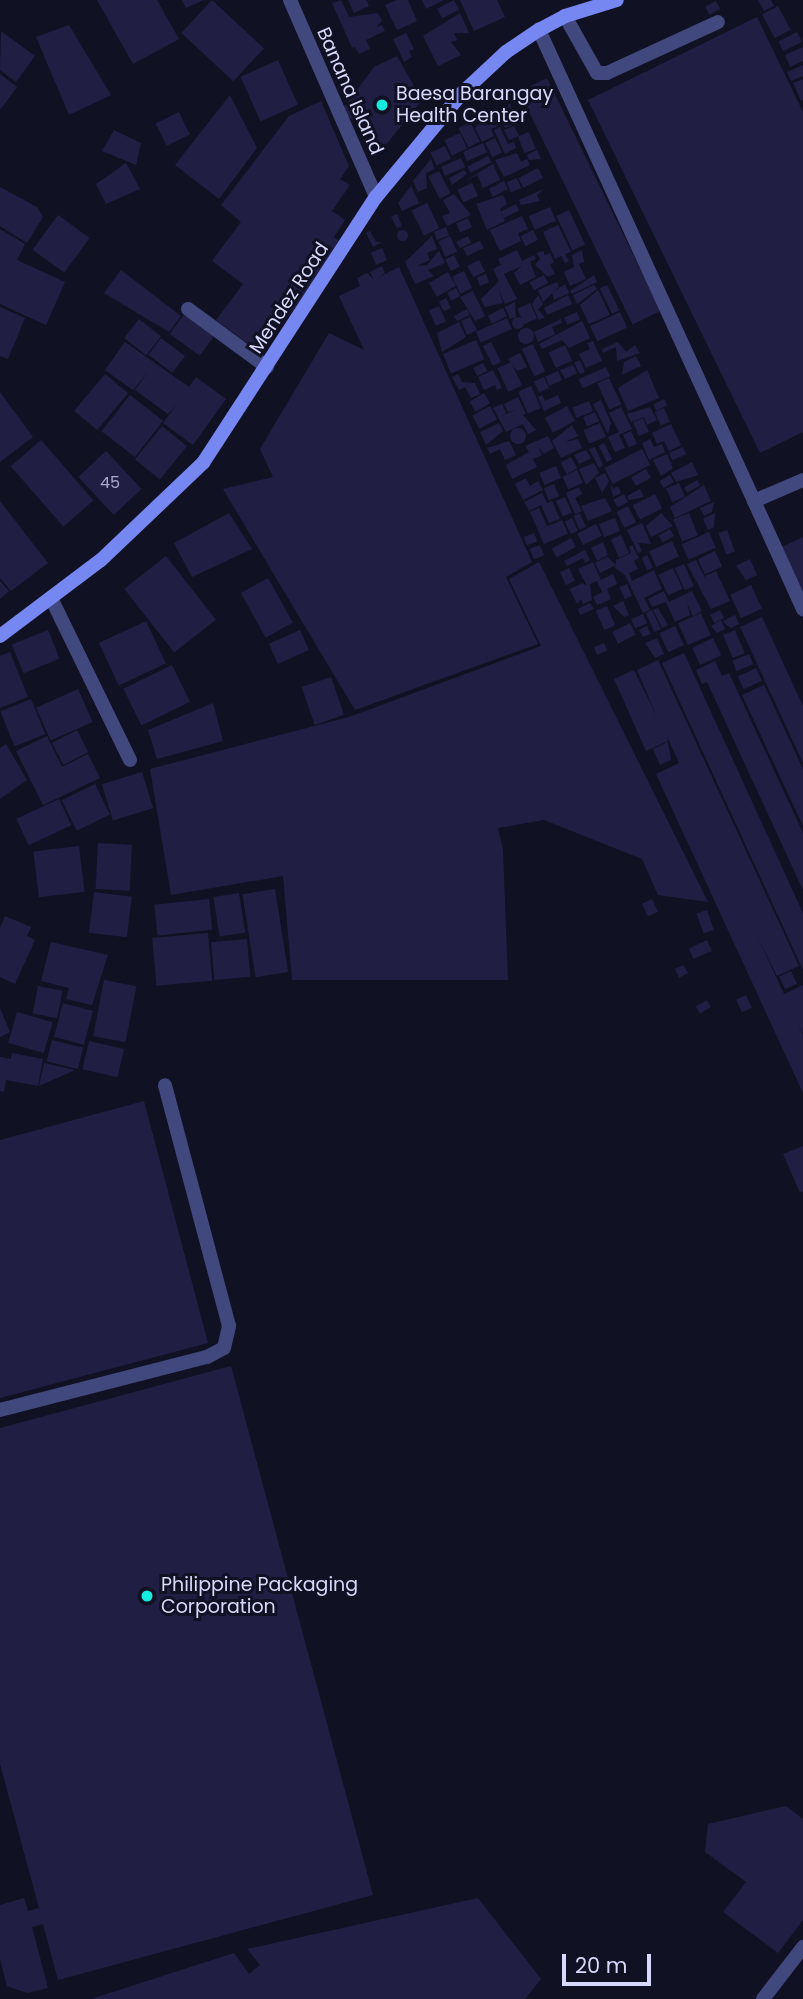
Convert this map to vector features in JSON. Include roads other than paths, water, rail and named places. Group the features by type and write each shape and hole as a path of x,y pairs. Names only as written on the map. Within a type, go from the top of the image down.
{"street":[{"name":"Banana Island","path":"290,0 376,197"},
{"name":"Mendez Road","path":"0,636 52,600 170,498 203,463 376,197 462,93 506,52 539,30 565,16 617,0"},
{"path":"565,16 597,73 607,73 718,22"},
{"path":"539,30 803,609"},
{"path":"188,309 267,367"},
{"path":"754,501 803,480"},
{"path":"52,600 130,760"},
{"path":"0,1410 207,1357 224,1348 229,1326 166,1085"},
{"path":"764,1999 803,1947"}],"place":[{"name":"Baesa Barangay Health Center","path":"382,105"},
{"name":"Philippine Packaging Corporation","path":"147,1596"}]}
